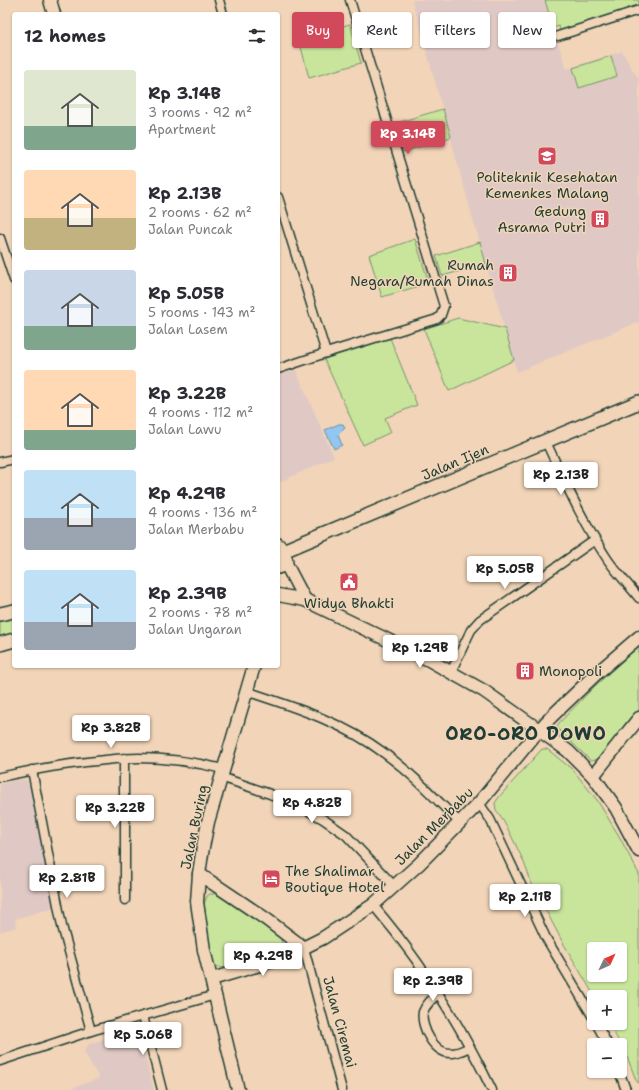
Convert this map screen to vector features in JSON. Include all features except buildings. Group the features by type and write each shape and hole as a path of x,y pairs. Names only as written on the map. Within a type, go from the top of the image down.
{"main road":[{"name":"Jalan Ijen","path":"281,557 639,402"},
{"path":"0,614 12,611"},
{"path":"0,644 12,641"}],"street":[{"path":"50,0 53,12"},
{"path":"219,0 222,12"},
{"path":"280,368 437,319 441,315 444,306 350,0"},
{"path":"558,36 639,10"},
{"path":"280,204 326,353"},
{"path":"0,238 12,274"},
{"path":"546,442 595,540 609,561 639,598"},
{"path":"0,462 12,459"},
{"path":"451,672 471,630 480,620 595,540"},
{"path":"281,557 305,600"},
{"path":"280,594 305,600 429,660 484,691 539,730 568,751 593,776 616,808 639,851"},
{"name":"Jalan Merbabu","path":"212,979 276,961 322,938 373,905 419,864 479,803 552,716 596,674 639,637"},
{"name":"Jalan Buring","path":"238,1090 204,950 197,902 199,874 208,822 253,668"},
{"path":"246,691 322,718 340,726 368,742 400,766 428,790 460,823"},
{"path":"593,776 639,718"},
{"path":"124,758 125,900"},
{"path":"0,777 67,764 124,758 166,759 196,762 305,809 323,819 346,835 394,887"},
{"path":"32,770 62,926 91,1031"},
{"path":"479,803 490,819 546,938 587,1007"},
{"path":"199,874 266,919 304,948"},
{"path":"373,905 414,956 439,993 470,1047 492,1090"},
{"name":"Jalan Ciremai","path":"304,948 342,1090"},
{"path":"439,993 429,1001 423,1013 424,1027 429,1037 441,1050 447,1052 452,1053 470,1047"},
{"path":"0,1061 91,1031 215,995"},
{"path":"143,1016 162,1090"},
{"path":"622,1078 626,1090"}],"shaded area":[{"name":"Politeknik Kesehatan Kemenkes Malang","path":"412,0 639,0 639,6 560,32 559,26 556,27 556,12 498,12 498,48 556,48 556,37 567,69 622,51 639,79 639,322 517,372 426,48 490,48 490,12 420,12 420,28"},
{"path":"296,370 334,457 280,482 280,374"},
{"path":"23,779 28,781 56,907 15,919 17,927 0,932 0,784"},
{"path":"138,1030 154,1090 67,1090 99,1078 84,1052 90,1043"}],"green space":[{"path":"545,0 639,0 639,6 560,32 559,26 556,27 556,12 548,12"},
{"path":"350,24 352,31 352,48 357,48 361,63 309,78 301,48 344,48 344,26"},
{"path":"611,56 617,76 579,88 573,68"},
{"path":"443,109 451,137 403,152 396,123"},
{"path":"415,239 429,283 382,297 369,255"},
{"path":"480,242 486,264 442,276 436,256"},
{"path":"458,318 505,329 514,360 449,391 424,329"},
{"path":"390,338 417,405 385,418 391,432 363,445 324,359"},
{"path":"12,616 12,637 0,640 0,619"},
{"path":"639,646 639,710 598,759 591,761 558,729 557,726 595,686"},
{"path":"542,749 547,749 573,770 597,800 619,836 639,874 639,1084 627,1057 627,1038 617,1038 613,1030 627,1030 627,990 591,990 562,941 532,884 523,860 510,833 496,810 495,803"},
{"path":"210,894 216,894 279,936 282,944 280,951 275,955 223,968 216,966 211,956 204,904 207,896"}],"water":[{"path":"339,424 343,424 345,428 338,435 342,445 334,449 325,430"}],"place":[{"name":"Politeknik Kesehatan Kemenkes Malang","path":"547,156"},
{"name":"Gedung Asrama Putri","path":"600,219"},
{"name":"Rumah Negara/Rumah Dinas","path":"508,273"},
{"name":"Widya Bhakti","path":"349,582"},
{"name":"Monopoli","path":"525,671"},
{"name":"The Shalimar Boutique Hotel","path":"271,879"}],"district":[{"name":"ORO-ORO DOWO","path":"526,734"}]}
